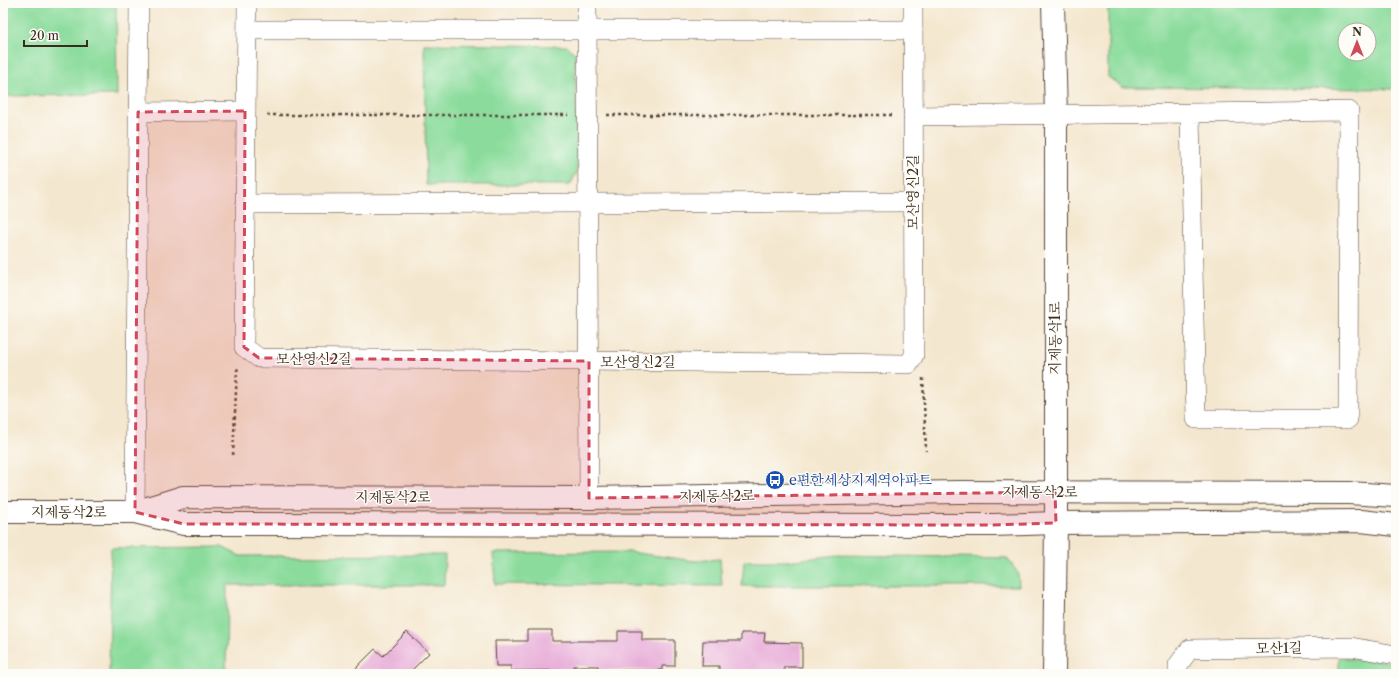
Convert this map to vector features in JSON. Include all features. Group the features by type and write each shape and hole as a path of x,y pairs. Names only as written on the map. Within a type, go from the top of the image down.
{"street":[{"path":"135,512 139,3"},
{"path":"247,3 244,346 251,352"},
{"path":"587,3 589,498"},
{"name":"모산영신2길","path":"251,352 259,358 909,364 914,355 913,3"},
{"name":"지제동삭1로","path":"1053,3 1056,115 1056,522 1054,674"},
{"path":"247,30 913,30"},
{"path":"138,112 245,111"},
{"path":"913,116 1349,111 1348,419 1196,419 1190,114"},
{"path":"245,204 913,202"},
{"name":"지제동삭2로","path":"135,512 183,497 589,498 959,492 1350,493 1396,496"},
{"name":"지제동삭2로","path":"3,512 135,512 184,524 993,525 1056,522 1361,521 1396,524"},
{"name":"모산1길","path":"1178,674 1178,665 1190,649 1351,648 1396,655"}],"path":[{"path":"233,455 237,370 251,352"},
{"path":"912,359 923,369 926,451"}],"highlighted area":[{"path":"245,111 244,347 259,358 589,361 589,498 1055,492 1056,523 993,525 184,524 135,512 138,112"}],"green space":[{"path":"3,3 116,3 117,95 3,96"},
{"path":"1108,3 1396,3 1396,89 1122,87 1108,77"},
{"path":"424,44 566,46 575,53 577,172 570,185 426,185"},
{"path":"222,547 240,556 445,555 444,585 227,585 226,674 109,674 111,548"},
{"path":"630,552 695,561 720,559 722,586 495,584 493,553"},
{"path":"838,555 1007,558 1018,573 1019,586 742,586 744,561 786,561"},
{"path":"1339,658 1396,662 1396,674 1339,674"}],"building":[{"path":"527,630 552,630 552,641 618,641 618,631 642,631 642,640 675,640 675,666 662,666 662,670 598,670 598,666 574,666 574,670 511,671 511,666 496,666 495,641 527,641"},
{"path":"407,632 429,653 408,674 362,674 356,668 375,649 383,656"},
{"path":"741,633 765,633 764,642 802,643 802,667 784,667 784,672 719,672 719,666 702,666 703,641 741,641"}],"place":[{"name":"e편한세상지제역아파트","path":"775,480"}]}
